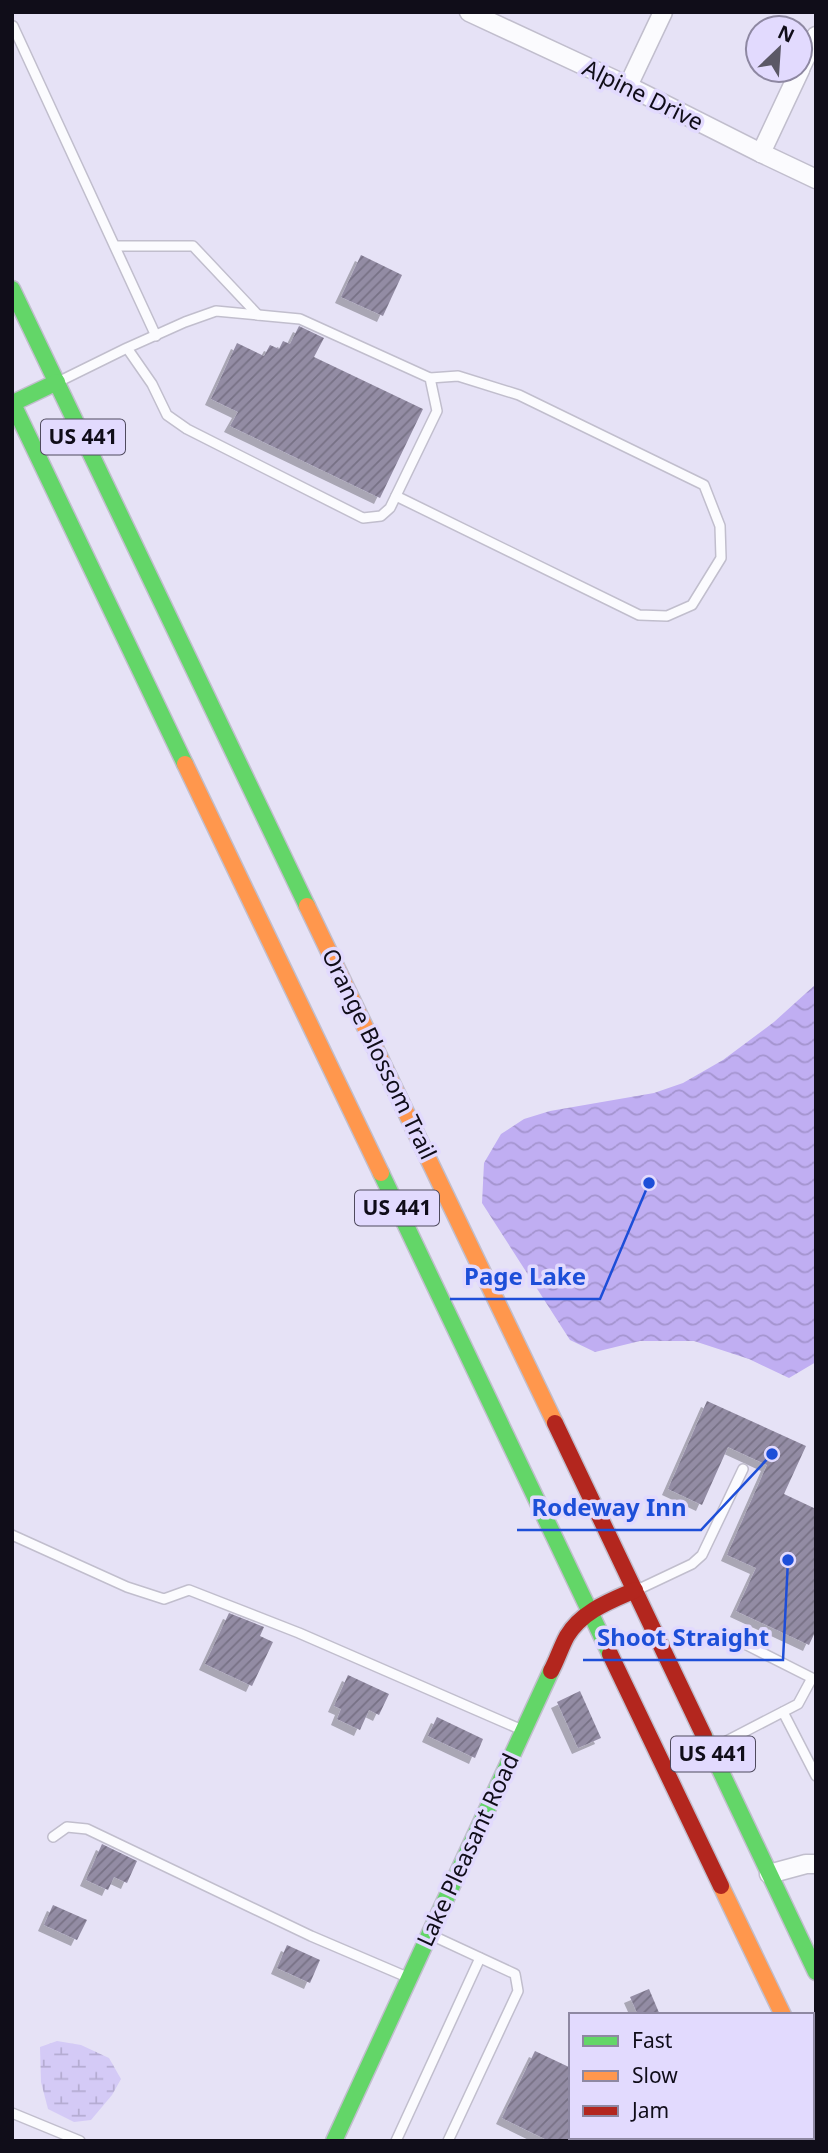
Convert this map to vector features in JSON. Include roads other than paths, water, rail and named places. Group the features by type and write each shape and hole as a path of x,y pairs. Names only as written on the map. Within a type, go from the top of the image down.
{"main road":[{"name":"Orange Blossom Trail","path":"12,289 816,1972"},
{"path":"13,402 57,382"},
{"name":"US 441","path":"13,402 782,2013"},
{"name":"Lake Pleasant Road","path":"334,2141 568,1635 590,1611 635,1590"}],"street":[{"name":"Alpine Drive","path":"469,12 496,18 816,179"},
{"path":"628,86 663,12"},
{"path":"761,153 793,84"},
{"path":"769,1874 816,1864"}],"lane":[{"path":"13,26 156,335"},
{"path":"115,246 193,246 258,316"},
{"path":"57,382 185,322 216,312 300,319 430,378 458,376 519,395 704,485 720,526 721,558 692,605 667,616 639,615 396,496"},
{"path":"127,348 152,384 167,415 187,429 363,517 381,516 390,508 437,411 430,378"},
{"path":"635,1590 692,1564 702,1555 743,1469"},
{"path":"12,1535 127,1587 164,1599 189,1590 299,1633 524,1730"},
{"path":"710,1750 798,1704 814,1680 733,1638"},
{"path":"783,1713 816,1776"},
{"path":"53,1838 67,1827 87,1829 311,1936 409,1978"},
{"path":"429,1934 515,1974 518,1991 447,2141"},
{"path":"396,2141 480,1958"},
{"path":"12,2113 80,2141"}],"water":[{"path":"816,984 816,1362 789,1378 749,1359 694,1341 640,1341 595,1352 570,1340 482,1203 484,1163 501,1134 524,1119 550,1111 654,1093 683,1083 723,1060 774,1022"}],"place":[{"name":"Page Lake","path":"649,1183"},
{"name":"Rodeway Inn","path":"772,1454"},
{"name":"Shoot Straight","path":"788,1560"}]}
